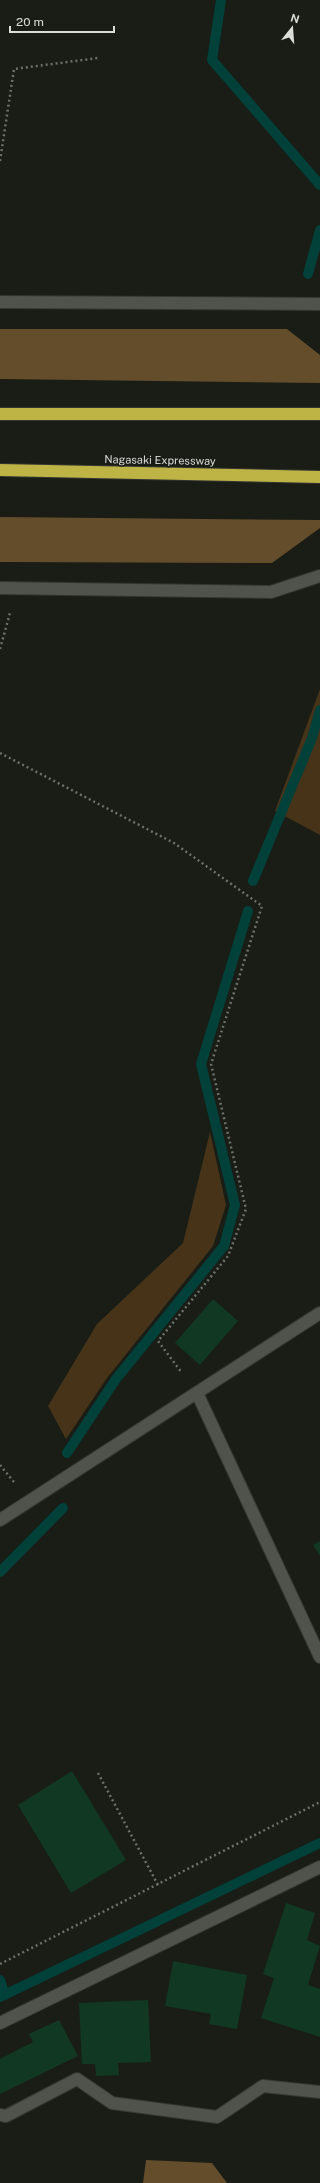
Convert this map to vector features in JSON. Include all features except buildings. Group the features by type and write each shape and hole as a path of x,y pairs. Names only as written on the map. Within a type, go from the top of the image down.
{"highway":[{"path":"0,414 320,414"},
{"name":"Nagasaki Expressway","path":"0,470 320,476"}],"street":[{"path":"0,302 320,304"},
{"path":"0,588 271,592 320,576"},
{"path":"0,1520 320,1313"},
{"path":"197,1393 320,1657"},
{"path":"0,2023 320,1867"},
{"path":"0,2115 6,2116 77,2078 112,2103 217,2117 263,2086 320,2092"}],"path":[{"path":"0,161 14,70 98,58"},
{"path":"0,649 16,588"},
{"path":"0,753 174,843 262,906 211,1064 246,1209 228,1256 158,1341 197,1393"},
{"path":"98,1773 158,1885"},
{"path":"0,1964 320,1802"}],"shaded area":[{"path":"0,329 287,329 320,355 320,383 0,379"},
{"path":"0,517 320,520 320,528 272,563 0,562"},
{"path":"320,689 320,835 275,811"},
{"path":"210,1132 226,1205 213,1246 107,1378 66,1439 48,1406 97,1324 183,1243"},
{"path":"146,2160 212,2163 227,2183 143,2183"}],"waterway":[{"path":"221,0 212,60 320,185"},
{"path":"308,274 320,230"},
{"path":"253,881 312,738 320,710"},
{"path":"67,1453 116,1379 224,1246 235,1205 201,1064 248,911"},
{"path":"0,1572 63,1508"},
{"path":"0,1997 320,1843"},
{"path":"0,1980 5,1995"}]}
